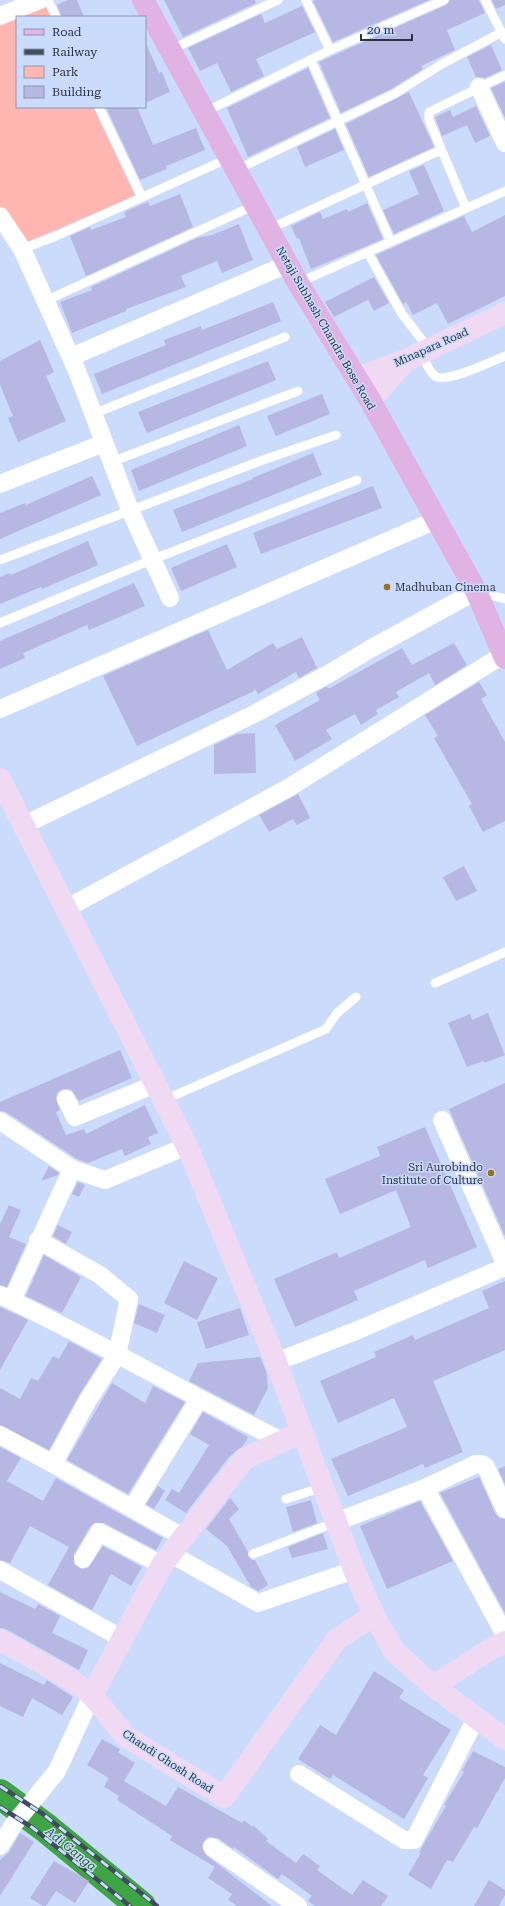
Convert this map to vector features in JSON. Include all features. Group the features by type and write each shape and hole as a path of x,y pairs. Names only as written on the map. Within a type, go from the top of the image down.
{"main road":[{"name":"Netaji Subhash Chandra Bose Road","path":"144,0 298,283 370,400 476,591 504,656"}],"street":[{"path":"0,16 40,0"},
{"path":"479,87 505,143"},
{"path":"0,216 22,249 71,357 130,510 151,560 170,598"},
{"path":"71,357 288,264"},
{"name":"Minapara Road","path":"356,378 418,354 505,313"},
{"path":"370,400 418,354"},
{"path":"0,484 104,443"},
{"path":"0,708 436,520"},
{"path":"24,825 256,713 476,591"},
{"path":"67,908 288,788 504,656"},
{"path":"0,779 187,1146 276,1362 354,1570 374,1615 394,1651 433,1686 505,1739"},
{"path":"66,1099 75,1117 160,1092"},
{"path":"442,1120 505,1263"},
{"path":"0,1121 72,1169 105,1180 187,1146"},
{"path":"72,1169 38,1240 6,1298 117,1354 199,1399 282,1441"},
{"path":"38,1240 100,1275 129,1299 117,1354 88,1400 53,1464"},
{"path":"276,1362 358,1330 505,1267"},
{"path":"132,1508 199,1399"},
{"path":"0,1846 14,1824 56,1771 121,1638 172,1552 244,1458 302,1432"},
{"path":"0,1435 132,1508 172,1552"},
{"path":"336,1522 425,1488 476,1464 482,1464 486,1467 505,1509"},
{"path":"425,1488 505,1635"},
{"path":"83,1559 99,1532 172,1552 258,1603 354,1570"},
{"path":"0,1570 121,1638"},
{"name":"Chandi Ghosh Road","path":"0,1640 65,1676 92,1695 125,1736 224,1797 337,1639 374,1615"},
{"path":"433,1686 489,1650 505,1642"},
{"path":"299,1774 404,1840 414,1840 476,1718"},
{"path":"212,1847 298,1906"}],"lane":[{"path":"48,0 56,16"},
{"path":"170,50 265,2 278,0"},
{"path":"306,0 330,50"},
{"path":"205,112 330,50 444,0"},
{"path":"22,249 54,237 142,197 233,164 338,121 394,94 442,64 504,35 485,0"},
{"path":"311,60 391,242"},
{"path":"466,208 429,120 429,112 505,75"},
{"path":"99,108 142,197"},
{"path":"268,229 441,150"},
{"path":"298,283 505,191"},
{"path":"45,301 256,205"},
{"path":"368,253 402,314 418,354 436,377 447,379 505,356"},
{"path":"93,414 285,337"},
{"path":"111,462 298,391"},
{"path":"0,560 262,460 336,435"},
{"path":"0,623 151,560 357,480"},
{"path":"476,591 505,599"},
{"path":"435,983 505,952"},
{"path":"160,1092 326,1029 337,1013 356,997"},
{"path":"286,1499 323,1487"},
{"path":"253,1554 336,1522"}],"green space":[{"path":"44,2 51,16 16,16 16,108 93,108 135,196 24,243 0,212 0,19"}],"building":[{"path":"68,0 77,0 84,16 62,16 57,5"},
{"path":"164,0 255,0 256,3 183,37"},
{"path":"429,0 333,42 313,1"},
{"path":"450,0 479,0 485,13 447,30 455,50 421,66 423,69 391,89 341,113 319,62 446,5"},
{"path":"492,0 505,0 505,5 496,9"},
{"path":"302,6 315,32 256,59 264,76 231,92 217,63 200,71 188,48 261,14 265,23"},
{"path":"146,43 159,73 162,72 170,92 146,103"},
{"path":"491,45 502,70 485,78 476,77 467,57"},
{"path":"308,68 330,118 248,157 227,108"},
{"path":"505,82 505,118 491,88"},
{"path":"409,92 434,147 369,177 346,124"},
{"path":"476,106 490,136 475,143 467,125 442,136 435,117 450,110 453,117"},
{"path":"106,108 137,108 153,145 196,128 205,150 166,166 167,169 140,180"},
{"path":"335,129 344,150 305,167 297,147"},
{"path":"424,165 444,211 394,234 383,210 419,194 409,171"},
{"path":"180,194 193,227 86,276 70,236 90,227 91,230 126,217 124,212 148,202 150,206"},
{"path":"367,203 383,239 311,269 299,238 297,239 291,226 320,212 323,219 347,209 348,212"},
{"path":"505,215 505,296 448,324 437,303 413,315 406,302 403,304 376,255 464,216 472,232"},
{"path":"239,224 253,260 222,273 217,261 181,276 186,287 126,309 126,311 72,333 60,302 92,290 91,287 197,238 212,235"},
{"path":"374,277 389,303 374,311 368,300 334,317 325,302"},
{"path":"273,302 281,321 102,394 94,374 166,345 164,340 201,326 202,330"},
{"path":"40,340 54,372 46,376 66,421 18,442 8,418 13,416 0,385 0,361"},
{"path":"268,361 276,380 147,433 138,412"},
{"path":"322,394 330,414 276,436 267,416"},
{"path":"239,425 247,446 139,491 131,470"},
{"path":"313,453 322,475 182,532 173,510 253,479 252,478"},
{"path":"92,476 101,495 0,539 0,513 25,503 26,505"},
{"path":"373,486 382,508 261,554 253,533"},
{"path":"88,541 98,565 42,589 41,587 0,604 0,577 10,573 11,575"},
{"path":"227,544 237,567 181,591 171,568"},
{"path":"134,583 145,606 89,630 87,625 23,653 25,658 0,669 0,641"},
{"path":"208,630 227,670 273,643 277,649 302,637 317,668 299,678 296,672 258,694 254,688 254,691 137,746 103,676"},
{"path":"454,643 467,665 435,685 429,673 396,692 399,697 376,710 378,714 361,725 355,714 326,730 332,739 295,761 275,725 320,700 316,693 325,687 330,688 402,648 412,665"},
{"path":"479,682 487,695 481,699 505,742 505,821 483,832 469,806 472,804 434,738 438,736 425,715"},
{"path":"255,733 256,773 214,774 214,745 237,734"},
{"path":"298,794 310,818 297,825 293,819 269,832 259,815"},
{"path":"464,866 477,891 456,901 443,877"},
{"path":"488,1013 505,1055 484,1063 483,1061 467,1067 448,1023 470,1014 472,1020"},
{"path":"120,1050 132,1078 79,1101 72,1090 62,1089 57,1093 56,1098 60,1110 56,1112 66,1135 84,1129 86,1134 145,1105 158,1133 148,1137 151,1144 125,1156 122,1149 88,1163 77,1159 6,1112 0,1111 0,1102"},
{"name":"Sri Aurobindo Institute of Culture","path":"505,1083 505,1236 449,1109"},
{"path":"425,1127 477,1247 428,1268 425,1260 354,1291 358,1300 295,1327 274,1279 337,1252 339,1258 411,1227 396,1190 340,1214 325,1179 380,1156 377,1147"},
{"path":"49,1166 59,1173 58,1175 41,1181"},
{"path":"78,1182 85,1185 79,1197 72,1194"},
{"path":"9,1205 21,1210 9,1237 26,1244 7,1287 0,1285 0,1224"},
{"path":"58,1225 72,1232 66,1244 53,1236"},
{"path":"44,1255 81,1277 62,1313 26,1296"},
{"path":"184,1261 218,1278 197,1320 164,1303"},
{"path":"505,1281 505,1350 433,1381 463,1452 425,1468 423,1464 348,1496 331,1459 407,1427 394,1398 338,1423 320,1381 376,1357 374,1352 413,1335 415,1340 489,1308 482,1291"},
{"path":"139,1304 165,1315 157,1333 134,1323"},
{"path":"0,1307 28,1320 0,1370"},
{"path":"240,1308 249,1335 206,1349 197,1322"},
{"path":"69,1341 102,1359 79,1395 49,1450 0,1425 0,1388 20,1399 31,1378 38,1381 53,1356 59,1359"},
{"path":"260,1357 266,1371 268,1388 254,1415 189,1381 198,1363"},
{"path":"112,1383 145,1403 153,1386 185,1402 128,1494 67,1460"},
{"path":"203,1412 248,1437 243,1446 229,1457 186,1513 165,1500 172,1489 179,1493 209,1445 190,1434"},
{"path":"0,1447 21,1458 7,1481 43,1501 56,1478 163,1538 156,1550 104,1523 94,1523 90,1527 74,1554 74,1564 82,1569 88,1568 103,1546 142,1567 131,1586 111,1574 92,1610 48,1585 69,1547 30,1526 10,1563 0,1560"},
{"path":"505,1466 505,1484 498,1469"},
{"path":"479,1477 495,1513 499,1518 505,1519 505,1613 440,1493"},
{"path":"158,1486 165,1491 154,1509 146,1504"},
{"path":"230,1498 239,1509 229,1519 248,1552 248,1556 252,1560 255,1560 268,1585 258,1591 251,1587 227,1546 206,1529"},
{"path":"311,1500 317,1523 293,1532 286,1507"},
{"path":"420,1501 453,1561 387,1589 360,1526"},
{"path":"323,1533 328,1549 292,1558 288,1547"},
{"path":"0,1592 35,1609 38,1604 60,1616 52,1633 88,1650 79,1670 6,1629 0,1628"},
{"path":"0,1663 44,1685 47,1680 73,1697 62,1715 32,1698 23,1717 0,1706"},
{"path":"374,1671 404,1690 399,1698 451,1730 423,1775 428,1778 404,1819 333,1775 330,1779 298,1759 320,1725 336,1735"},
{"path":"102,1739 120,1749 118,1752 135,1763 124,1781 166,1806 178,1787 242,1823 244,1820 252,1827 253,1825 268,1839 266,1841 296,1863 303,1854 320,1866 317,1870 352,1895 363,1880 388,1896 381,1906 315,1906 308,1901 312,1896 282,1874 278,1879 234,1847 233,1849 218,1838 208,1837 202,1846 206,1855 272,1906 237,1906 228,1900 232,1894 208,1878 215,1867 170,1840 172,1836 117,1800 119,1796 104,1787 109,1778 87,1765"},
{"path":"473,1751 505,1767 505,1778 477,1828 474,1827 453,1862 447,1860 431,1889 408,1875 421,1853 419,1852 446,1806 444,1805 464,1772 462,1771"},
{"path":"20,1833 34,1842 0,1896 0,1860 9,1852"},
{"path":"54,1861 89,1881 75,1903 56,1891 46,1906 43,1906 30,1898"},
{"path":"489,1880 505,1890 505,1895 499,1906 474,1906"}],"waterway":[{"name":"Adi Ganga","path":"0,1794 46,1828 141,1906"}],"railway":[{"path":"0,1786 43,1814 157,1906"},
{"path":"0,1807 33,1828 130,1906"}],"place":[{"name":"Madhuban Cinema","path":"387,587"},
{"name":"Sri Aurobindo Institute of Culture","path":"491,1173"}]}
